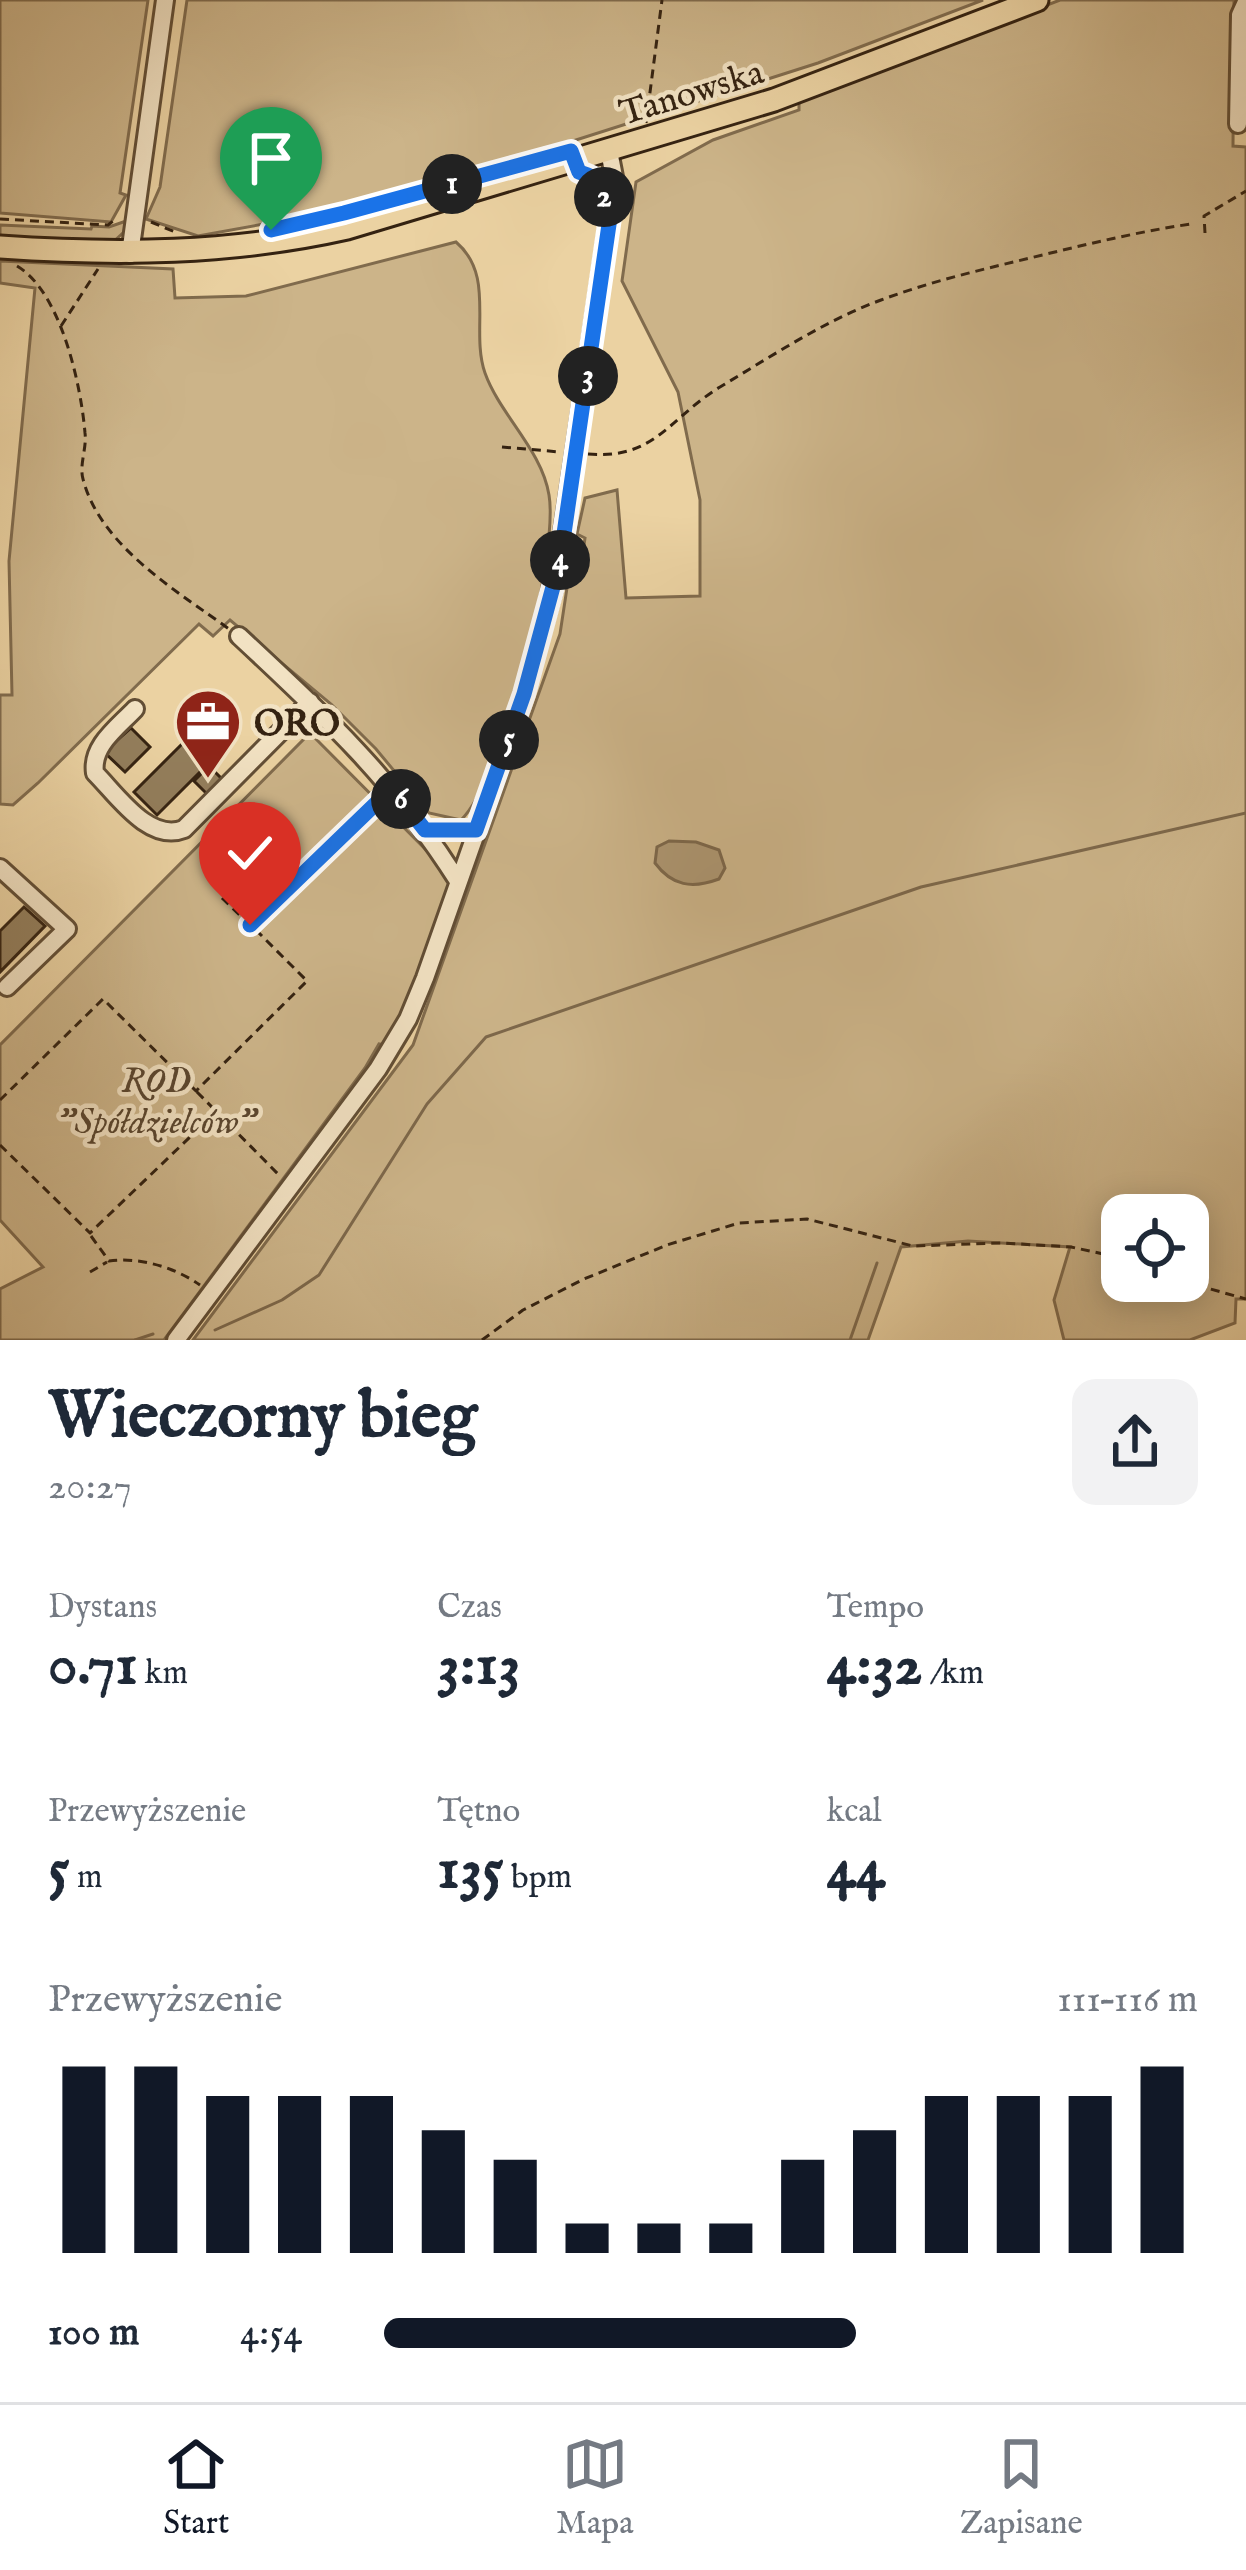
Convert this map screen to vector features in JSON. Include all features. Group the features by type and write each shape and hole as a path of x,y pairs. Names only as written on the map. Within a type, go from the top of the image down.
{"main road":[{"name":"Tanowska","path":"0,247 120,253 227,249 328,232 810,88 1036,0"}],"street":[{"path":"120,253 135,219 165,0"},
{"path":"1238,124 1243,75 1240,15 1246,2"},
{"path":"176,1340 388,1054 416,1000 536,655 560,561 615,182 609,151"},
{"path":"239,636 351,740 425,830 458,881"},
{"path":"135,710 99,747 93,762 95,773 150,827 173,833 184,829 310,702"},
{"path":"378,802 392,788"},
{"path":"425,830 476,830"},
{"path":"0,868 67,929 7,987"}],"path":[{"path":"643,140 662,0"},
{"path":"1205,232 1204,216 1246,191"},
{"path":"0,219 108,225 118,218 135,219 182,235"},
{"path":"502,447 615,456 645,446 703,397 878,301 1122,234 1191,224"},
{"path":"59,328 82,289 120,253"},
{"path":"16,266 32,275 75,370 86,438 81,476 106,527 164,581 239,636"},
{"path":"250,925 378,802"},
{"path":"196,1091 307,981 222,898"},
{"path":"0,1100 103,998 283,1179"},
{"path":"90,1233 216,1112"},
{"path":"0,1145 90,1233 109,1261"},
{"path":"482,1340 568,1287 667,1245 740,1222 807,1219 913,1246 1002,1243 1101,1253"},
{"path":"90,1272 109,1261 129,1258 183,1273 202,1287"},
{"path":"1209,1289 1246,1299"}],"green space":[{"path":"0,0 148,0 120,193 126,195 111,222 0,213"},
{"path":"187,0 983,0 818,63 428,187 330,212 198,236 146,219 160,187"},
{"path":"1060,0 1234,0 1233,146 1246,147 1246,1299 1236,1299 1235,1323 1190,1340 1064,1340 1054,1300 1070,1247 968,1241 901,1247 868,1340 193,1340 413,1045 560,634 572,555 583,552 585,538 577,534 585,498 617,490 626,598 700,596 700,500 678,392 622,281 636,182 713,140 799,110 799,102"},
{"path":"129,220 111,244 0,241 0,225 91,229"},
{"path":"456,242 468,256 479,287 485,373 545,479 550,524 537,613 510,715 494,761 461,820 429,813 331,704 230,620 213,636 199,624 38,783 13,805 0,804 0,695 12,695 9,561 35,288 0,283 0,261 173,269 175,298 246,296"},
{"name":"ROD \"Spółdzielców\"","path":"310,733 443,867 450,885 411,994 386,1045 379,1044 164,1340 0,1340 0,1289 43,1267 0,1220 0,1045"}],"shaded area":[{"path":"669,841 696,842 719,850 725,868 719,879 691,884 668,877 655,863 657,847"}],"building":[{"path":"214,712 237,735 157,815 134,792"},
{"path":"131,728 150,747 125,772 104,752"},
{"path":"209,766 222,779 207,794 194,781"},
{"path":"24,907 45,926 0,972 0,931"}],"waterway":[{"path":"215,1330 282,1300 319,1275 427,1104 486,1037 921,887 1246,813"},
{"path":"850,1340 877,1263"},
{"path":"135,1340 153,1334"}],"place":[{"name":"ORO","path":"208,781"}],"route":[{"path":"250,925 392,788 425,830 476,830 524,694 560,561 612,204 604,202 604,188 597,177 579,172 571,151 271,230"}]}
